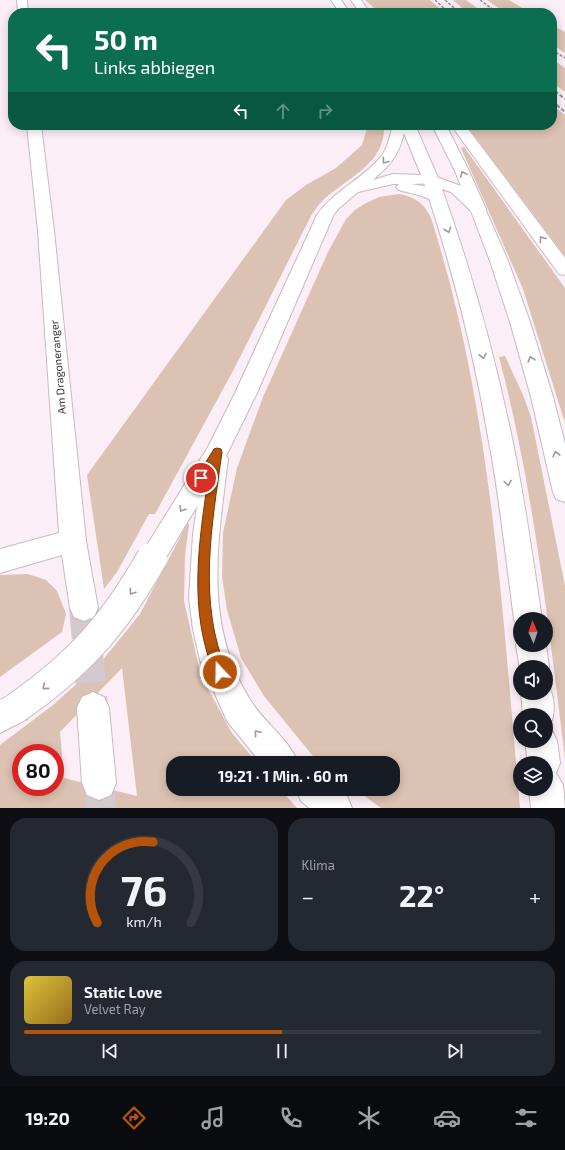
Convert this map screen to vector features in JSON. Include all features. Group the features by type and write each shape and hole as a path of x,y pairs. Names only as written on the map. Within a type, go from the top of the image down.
{"main road":[{"name":"Am Dragoneranger","path":"35,130 46,231 73,541 84,608"},
{"path":"8,712 59,675 96,640 124,604 217,452 246,393 328,211 386,161 391,152 398,130"},
{"path":"410,130 434,189 454,247 482,349 508,481 527,612"},
{"path":"442,130 462,171 499,261 520,322 542,397 565,492"},
{"path":"462,130 565,270"},
{"path":"349,192 375,183 393,180 434,189"},
{"path":"318,233 350,203 374,191 387,187 404,187 423,191 434,189 456,189 478,210"},
{"path":"217,452 204,558 203,598 207,629 215,660 238,710 276,756"},
{"path":"0,561 73,541"},
{"path":"92,708 99,783"},
{"path":"321,796 335,808"},
{"path":"547,796 548,808"}],"shaded area":[{"path":"365,0 430,0 439,8 374,8"},
{"path":"453,0 466,0 477,8 462,8"},
{"path":"487,0 509,0 523,8 499,8"},
{"path":"557,28 565,32 565,53 557,47"},
{"path":"557,62 565,68 565,92 557,86"},
{"path":"557,109 565,115 565,256 470,130 557,130"},
{"path":"366,130 384,130 383,138 374,158 357,174 326,197 311,216 234,369 155,514 149,514 117,572 104,589 87,475 286,200 306,185 336,168 362,145"},
{"path":"464,147 565,288 565,423 523,289 461,148"},
{"path":"399,194 414,199 425,208 431,218 452,290 468,363 492,510 507,659 513,728 513,748 515,748 515,756 513,756 513,796 519,796 520,808 381,808 365,796 400,796 400,756 312,755 264,696 241,658 227,610 222,576 223,533 237,468 263,397 328,252 346,219 355,210 379,197"},
{"path":"505,356 523,395 531,417 565,586 565,758 552,652 553,652 553,612 547,612 522,456 499,357"},
{"path":"188,522 189,525 185,555 184,601 201,676 232,733 251,756 166,756 166,796 286,796 297,808 0,808 0,745 53,705 102,661 140,614","holes":["122,668 137,796 64,778 64,796 12,796 12,744 61,744 60,732"]},
{"path":"28,574 46,580 57,591 66,614 62,632 0,677 0,575"}],"tunnel":[{"path":"84,608 93,708"},
{"path":"99,783 101,808"}],"railway":[{"path":"435,0 444,8"},
{"path":"445,0 454,8"},
{"path":"480,0 491,8"},
{"path":"557,53 565,58"},
{"path":"557,93 565,99"},
{"path":"557,105 565,112"}],"route":[{"path":"201,478 217,452 206,535 203,598 207,629 215,660 220,672"}]}
